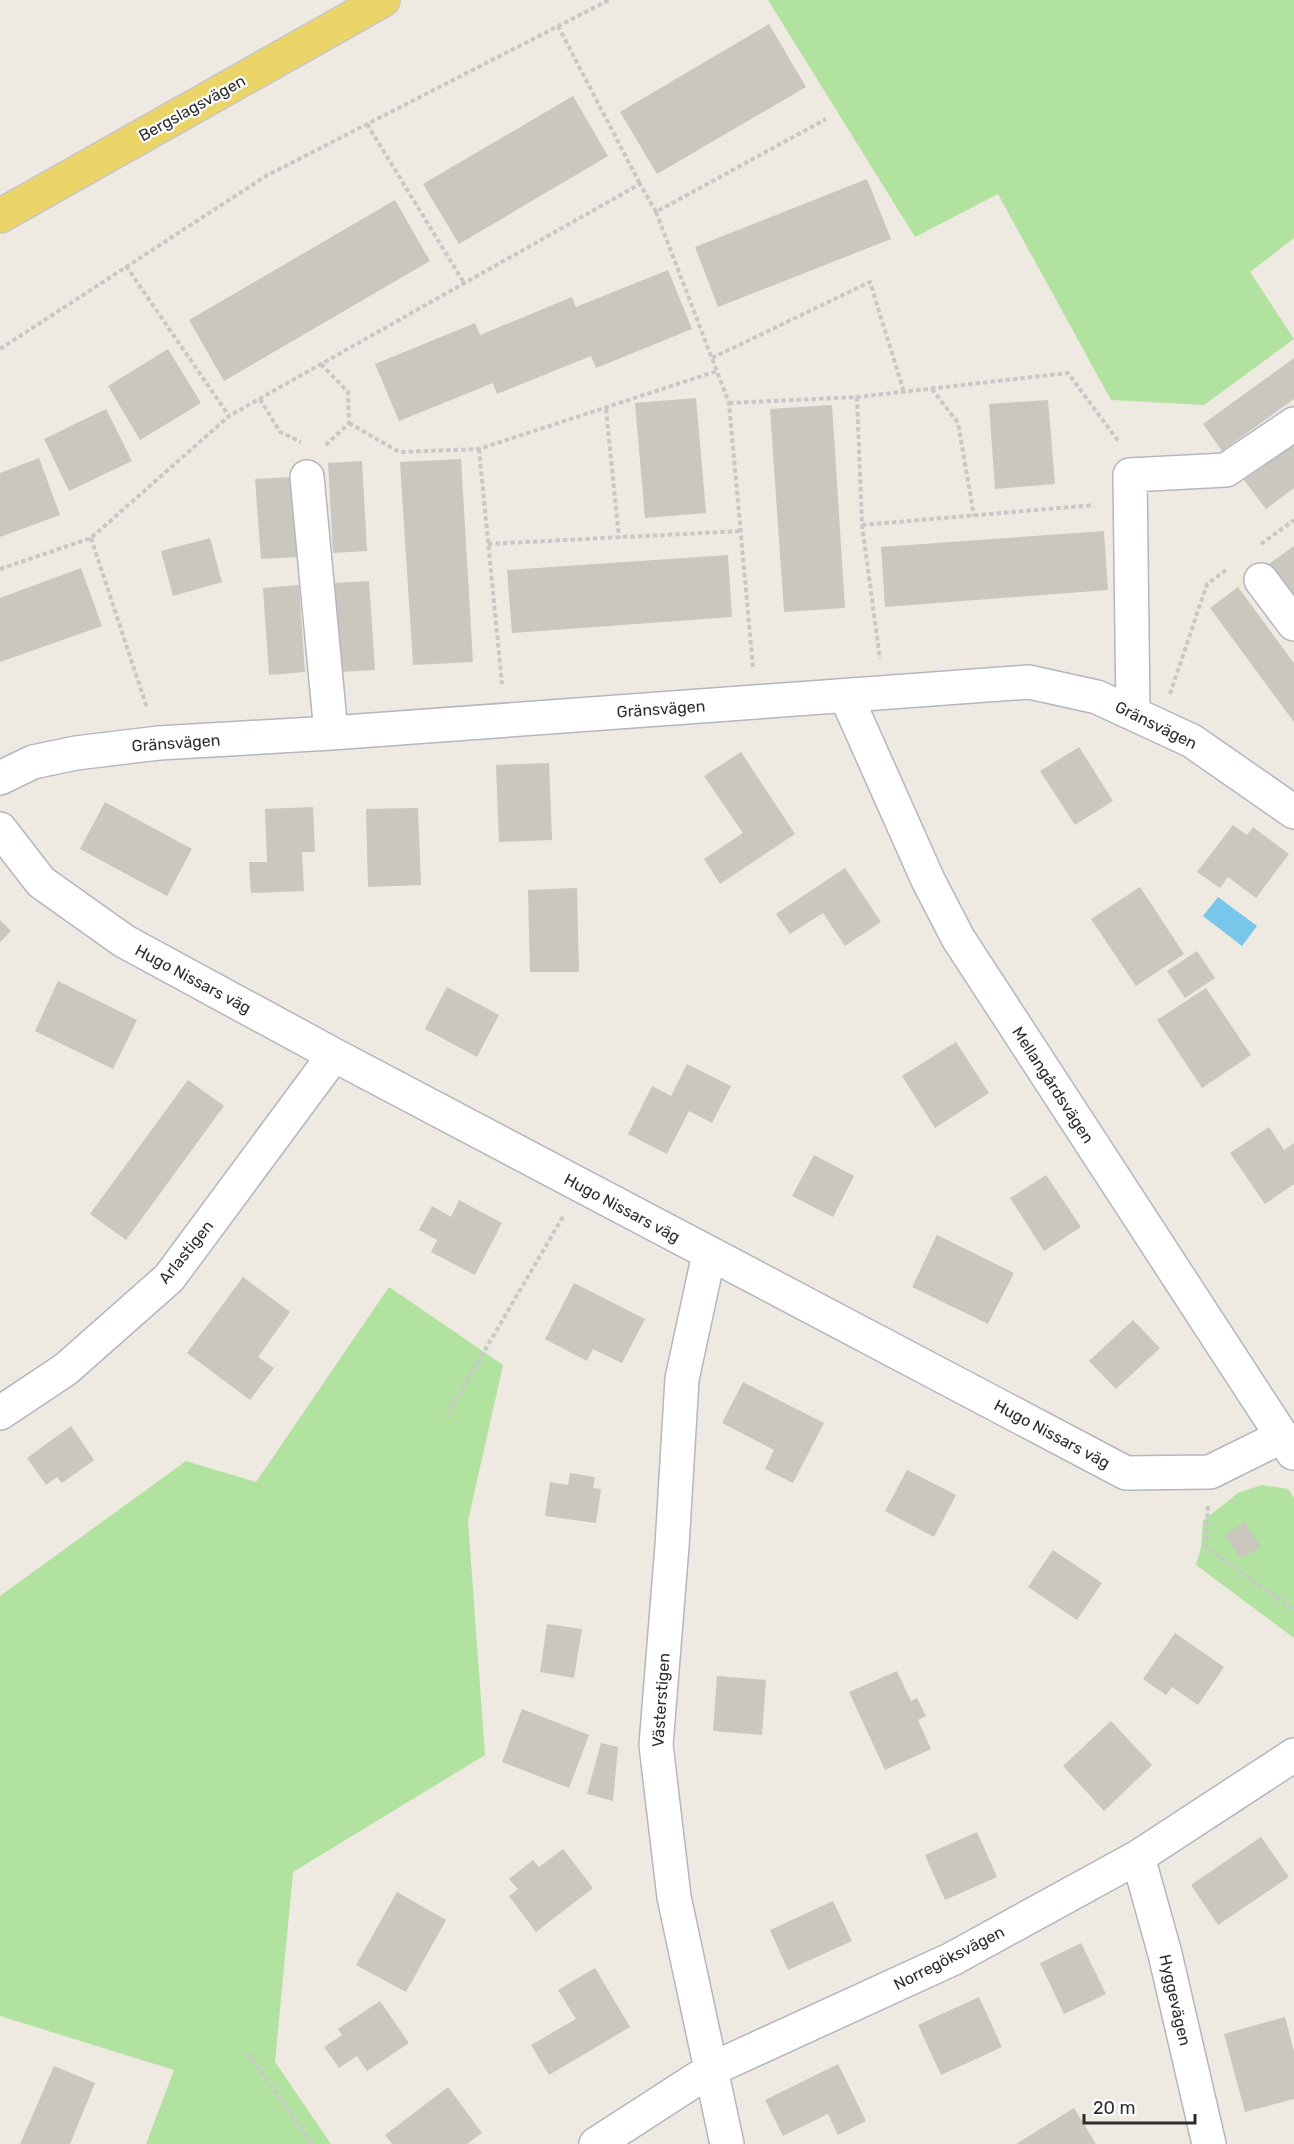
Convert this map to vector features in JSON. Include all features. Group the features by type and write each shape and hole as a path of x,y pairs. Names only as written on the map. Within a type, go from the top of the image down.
{"main road":[{"name":"Bergslagsvägen","path":"0,216 383,0"}],"street":[{"path":"1146,720 1136,488 1226,470 1294,424"},
{"path":"307,477 331,733"},
{"path":"1261,580 1294,624"},
{"name":"Gränsvägen","path":"0,777 33,762 65,755 159,743 331,733 1029,682 1097,697 1192,741 1294,812"},
{"name":"Mellangårdsvägen","path":"846,696 928,880 958,938 1288,1446"},
{"name":"Hugo Nissars väg","path":"0,829 41,882 124,941 334,1055 1126,1473 1210,1472 1288,1446"},
{"name":"Arlastigen","path":"0,1413 66,1369 169,1278 334,1055"},
{"name":"Västerstigen","path":"709,1254 682,1379 657,1745 674,1897 727,2144"},
{"name":"Norregöksvägen","path":"596,2144 712,2069 952,1959 1138,1857 1294,1755"},
{"name":"Hyggevägen","path":"1138,1857 1165,1954 1209,2144"}],"path":[{"path":"0,349 266,176 609,0"},
{"path":"558,26 656,212 729,404 755,702"},
{"path":"656,212 826,119"},
{"path":"368,124 464,283"},
{"path":"0,569 91,538 229,416 640,184"},
{"path":"126,266 229,416"},
{"path":"712,358 870,282 904,392"},
{"path":"317,444 327,444 349,423 348,392 321,364"},
{"path":"349,423 399,452 479,449 606,409 717,370"},
{"path":"729,404 857,397 1068,373 1136,488 974,516 862,525"},
{"path":"932,389 958,423 974,516"},
{"path":"857,397 862,525 884,692"},
{"path":"260,399 280,432 307,444"},
{"path":"606,409 619,538"},
{"path":"479,449 505,719"},
{"path":"1259,546 1294,520"},
{"path":"488,544 741,531"},
{"path":"91,538 159,743"},
{"path":"1146,720 1207,584 1233,565"},
{"path":"447,1415 581,1186"},
{"path":"1210,1472 1206,1547 1294,1610"},
{"path":"248,2053 312,2144"}],"green space":[{"path":"768,0 1294,0 1294,238 1250,272 1294,339 1204,405 1111,400 998,194 915,237"},
{"path":"389,1287 503,1365 468,1521 485,1755 293,1872 275,2062 331,2144 146,2144 174,2070 0,2016 0,1596 186,1461 256,1482"},
{"path":"1261,1485 1288,1489 1294,1498 1294,1638 1196,1565 1201,1548 1203,1521 1238,1493"}],"water":[{"path":"1218,897 1257,926 1242,946 1203,916"}],"building":[{"path":"769,24 806,87 657,174 620,112"},
{"path":"573,96 608,156 459,244 423,184"},
{"path":"867,179 891,239 718,307 695,247"},
{"path":"395,200 430,261 224,381 189,320"},
{"path":"668,270 692,329 596,368 591,356 497,394 493,383 399,421 375,364 475,323 480,335 572,297 576,307"},
{"path":"168,349 201,403 140,440 108,386"},
{"path":"1294,358 1294,399 1222,451 1203,424"},
{"path":"696,398 706,513 645,518 635,403"},
{"path":"1048,400 1055,484 995,489 989,404"},
{"path":"832,405 845,608 784,612 770,409"},
{"path":"106,409 132,461 69,491 44,439"},
{"path":"1294,444 1294,488 1266,509 1244,480"},
{"path":"39,458 60,515 0,537 0,473"},
{"path":"461,459 473,662 413,665 400,462"},
{"path":"362,461 367,551 333,553 328,463"},
{"path":"292,477 297,557 261,559 255,479"},
{"path":"1104,531 1108,590 885,607 881,547"},
{"path":"210,538 222,582 173,596 161,551"},
{"path":"1294,546 1294,597 1269,564"},
{"path":"728,555 732,617 512,633 507,570"},
{"path":"81,568 102,626 0,662 0,598"},
{"path":"369,581 375,670 340,672 335,583"},
{"path":"299,585 305,672 269,675 263,588"},
{"path":"1238,587 1294,663 1294,722 1210,608"},
{"path":"1079,747 1113,801 1075,825 1040,771"},
{"path":"741,752 795,834 720,884 704,859 743,833 704,776"},
{"path":"549,763 552,840 499,842 496,765"},
{"path":"105,802 192,849 167,896 80,849"},
{"path":"313,807 315,852 302,852 304,891 251,893 249,862 267,862 265,809"},
{"path":"418,808 421,885 368,887 366,809"},
{"path":"1233,825 1247,835 1253,827 1289,854 1256,898 1228,877 1220,888 1197,872"},
{"path":"845,868 881,922 845,946 823,913 790,934 776,914"},
{"path":"1140,887 1184,954 1136,986 1091,919"},
{"path":"577,888 579,972 530,972 528,890"},
{"path":"0,920 11,931 0,942"},
{"path":"1197,951 1215,978 1185,998 1167,971"},
{"path":"58,981 137,1020 113,1069 35,1031"},
{"path":"447,987 499,1015 477,1057 425,1029"},
{"path":"1206,988 1251,1055 1202,1088 1157,1020"},
{"path":"956,1042 989,1093 935,1128 902,1076"},
{"path":"687,1064 731,1086 712,1123 689,1111 667,1154 628,1134 652,1086 671,1096"},
{"path":"188,1080 224,1106 126,1240 90,1214"},
{"path":"1269,1127 1284,1150 1294,1143 1294,1184 1265,1204 1230,1153"},
{"path":"814,1155 854,1176 833,1217 792,1196"},
{"path":"1046,1175 1081,1227 1044,1251 1010,1198"},
{"path":"459,1200 502,1223 475,1275 431,1252 437,1240 419,1230 432,1206 451,1217"},
{"path":"937,1235 1014,1273 988,1324 912,1287"},
{"path":"243,1277 290,1312 258,1357 274,1368 250,1400 187,1353"},
{"path":"574,1283 645,1319 622,1363 593,1349 587,1361 545,1339"},
{"path":"1133,1320 1160,1348 1116,1389 1089,1361"},
{"path":"743,1382 824,1423 793,1483 765,1469 774,1450 722,1423"},
{"path":"71,1426 94,1460 62,1483 57,1477 46,1485 27,1458"},
{"path":"907,1470 956,1495 934,1537 885,1511"},
{"path":"570,1473 595,1477 593,1488 601,1489 596,1523 545,1516 550,1482 568,1485"},
{"path":"1244,1522 1261,1546 1241,1559 1225,1535"},
{"path":"1053,1550 1102,1583 1077,1620 1028,1587"},
{"path":"547,1624 582,1629 574,1678 540,1672"},
{"path":"1175,1633 1224,1667 1198,1705 1172,1687 1166,1695 1143,1679"},
{"path":"897,1671 911,1701 917,1698 926,1716 918,1720 931,1749 885,1770 849,1692"},
{"path":"717,1676 766,1680 762,1735 713,1731"},
{"path":"522,1709 589,1735 569,1788 502,1762"},
{"path":"1111,1721 1152,1765 1104,1811 1063,1766"},
{"path":"601,1743 618,1747 613,1801 587,1794"},
{"path":"977,1832 997,1877 945,1900 925,1855"},
{"path":"1261,1837 1289,1877 1218,1925 1191,1885"},
{"path":"563,1849 593,1888 536,1932 509,1896 518,1889 509,1879 533,1860 539,1867"},
{"path":"397,1892 446,1920 406,1992 356,1965"},
{"path":"833,1901 852,1941 788,1970 770,1930"},
{"path":"1081,1943 1106,1994 1064,2014 1040,1963"},
{"path":"595,1968 630,2027 549,2075 531,2045 576,2019 558,1990"},
{"path":"979,1997 1002,2047 941,2075 918,2025"},
{"path":"380,2001 409,2043 367,2071 357,2056 339,2068 324,2047 342,2035 338,2029"},
{"path":"1285,2017 1294,2052 1294,2099 1245,2112 1224,2034"},
{"path":"838,2064 866,2121 838,2135 828,2114 783,2136 765,2100"},
{"path":"54,2066 95,2083 70,2144 20,2144"},
{"path":"448,2087 482,2133 467,2144 392,2144 385,2135"},
{"path":"1074,2108 1096,2144 1016,2144"}]}
